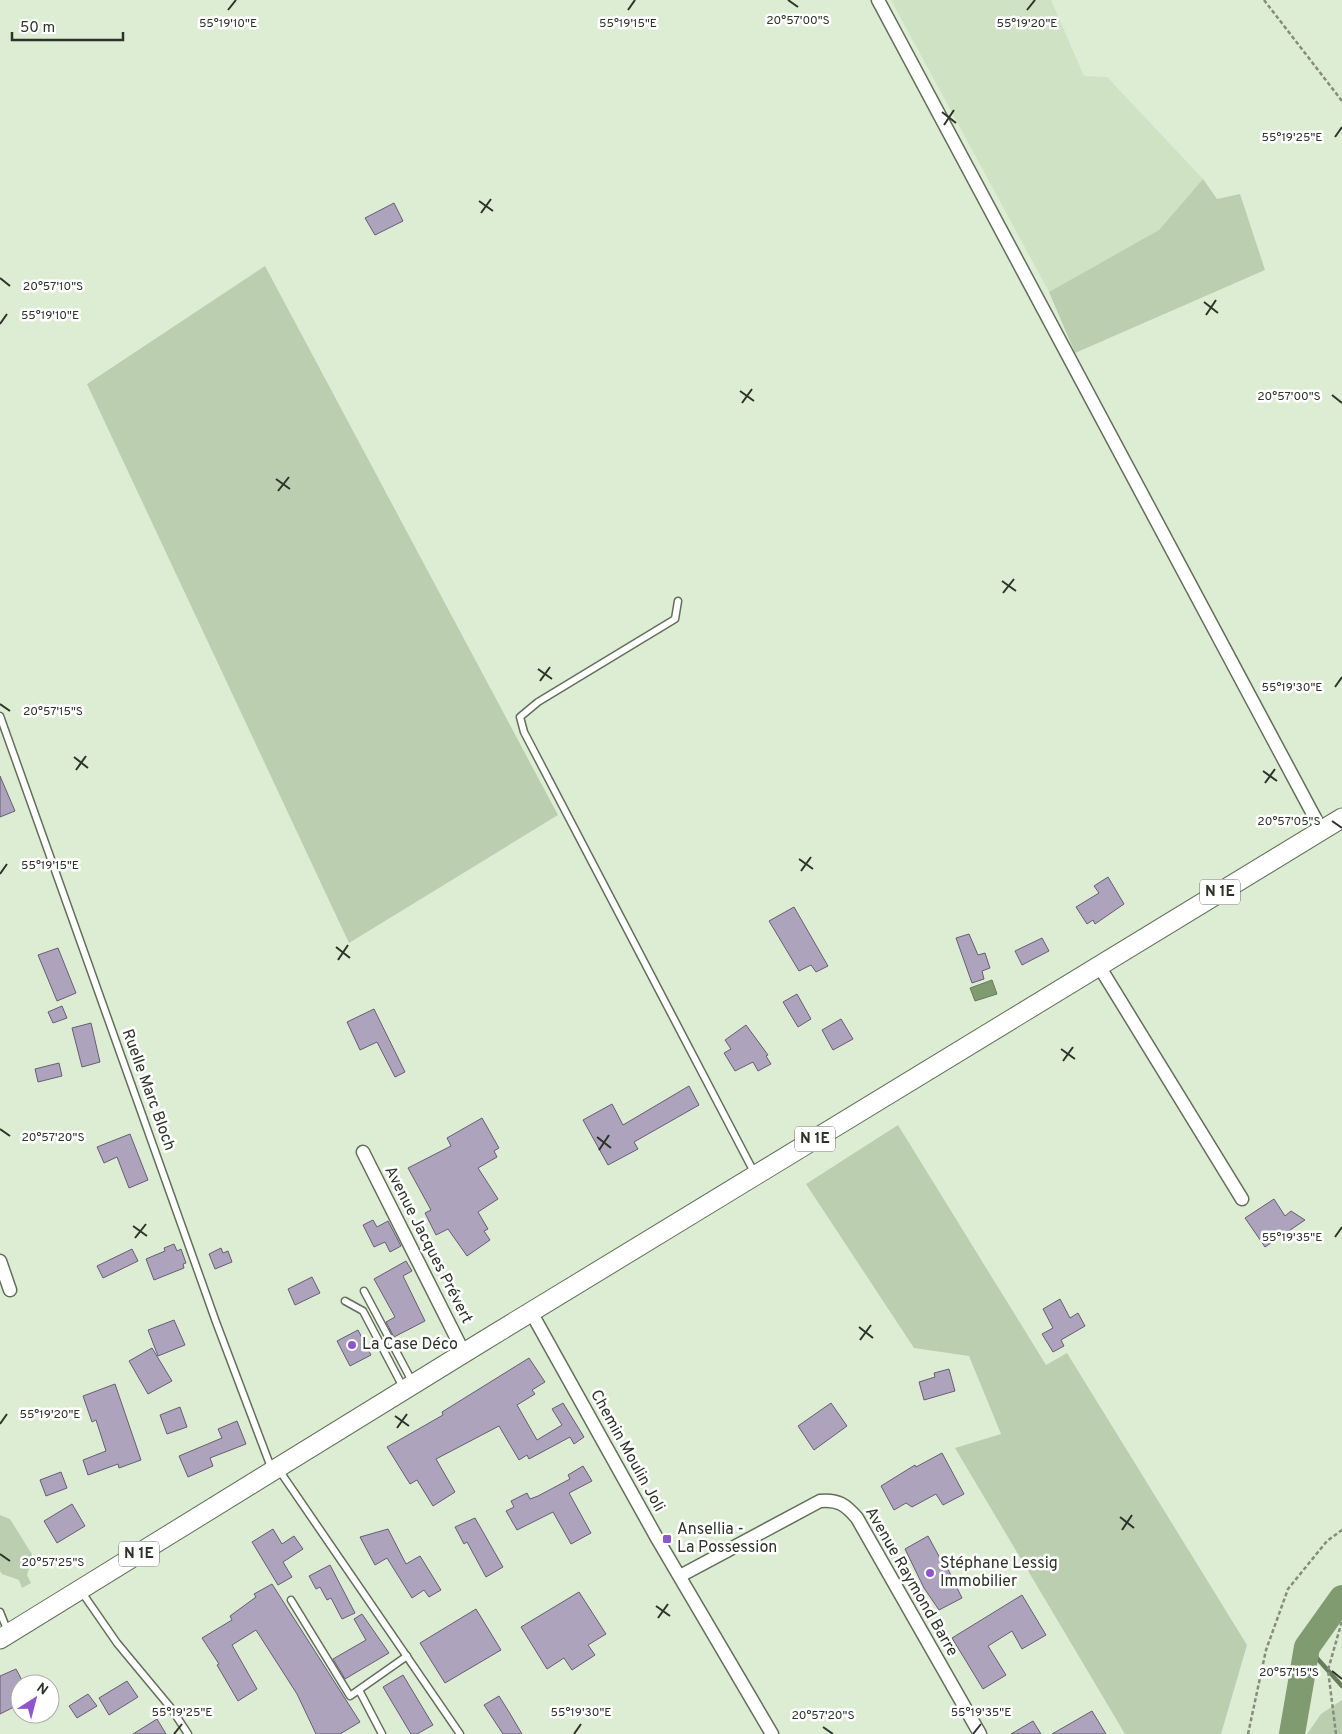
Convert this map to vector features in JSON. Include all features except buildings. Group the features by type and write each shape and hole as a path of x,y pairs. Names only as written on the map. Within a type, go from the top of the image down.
{"main road":[{"name":"N 1E","path":"4,1636 531,1312 1342,818"}],"street":[{"path":"878,0 1322,831"},
{"path":"1098,966 1242,1199"},
{"name":"Avenue Jacques Prévert","path":"363,1152 464,1353"},
{"path":"0,1261 10,1290"},
{"name":"Chemin Moulin Joli","path":"531,1312 658,1540 768,1731"},
{"name":"Avenue Raymond Barre","path":"680,1576 820,1501 831,1500 840,1502 857,1518 980,1734"}],"lane":[{"path":"678,601 675,619 538,702 520,717 524,732 756,1175"},
{"name":"Ruelle Marc Bloch","path":"0,716 212,1312 275,1470 460,1734"},
{"path":"364,1291 409,1387"},
{"path":"345,1301 364,1311 409,1387"},
{"path":"80,1590 117,1643 171,1708 188,1734"},
{"path":"291,1600 350,1696 406,1656"},
{"path":"0,1612 4,1636"},
{"path":"358,1690 382,1734"}],"path":[{"path":"1264,0 1342,101"},
{"path":"1248,1734 1266,1650 1288,1589 1327,1541 1342,1530"},
{"path":"1336,1734 1328,1670 1342,1621"}],"shaded area":[{"path":"891,0 1051,0 1084,76 1107,77 1203,179 1159,230 1049,292"},
{"path":"1203,179 1217,199 1240,194 1265,270 1075,353 1049,292 1159,230"},
{"path":"265,266 558,815 349,943 87,384"},
{"path":"992,980 997,994 975,1001 970,988"},
{"path":"898,1125 1046,1365 1067,1353 1247,1645 1221,1734 1125,1734 955,1448 1001,1434 969,1356 914,1348 806,1184"},
{"path":"0,1515 10,1519 33,1556 27,1575 31,1583 22,1588 19,1580 2,1574 0,1571"},
{"path":"1342,1700 1342,1734 1307,1734 1321,1714"}],"waterway":[{"path":"1292,1734 1307,1647 1342,1598"},
{"path":"1307,1647 1342,1686"}],"place":[{"name":"La Case Déco","path":"352,1345"},
{"name":"Ansellia - La Possession","path":"667,1539"},
{"name":"Stéphane Lessig Immobilier","path":"930,1573"}]}
